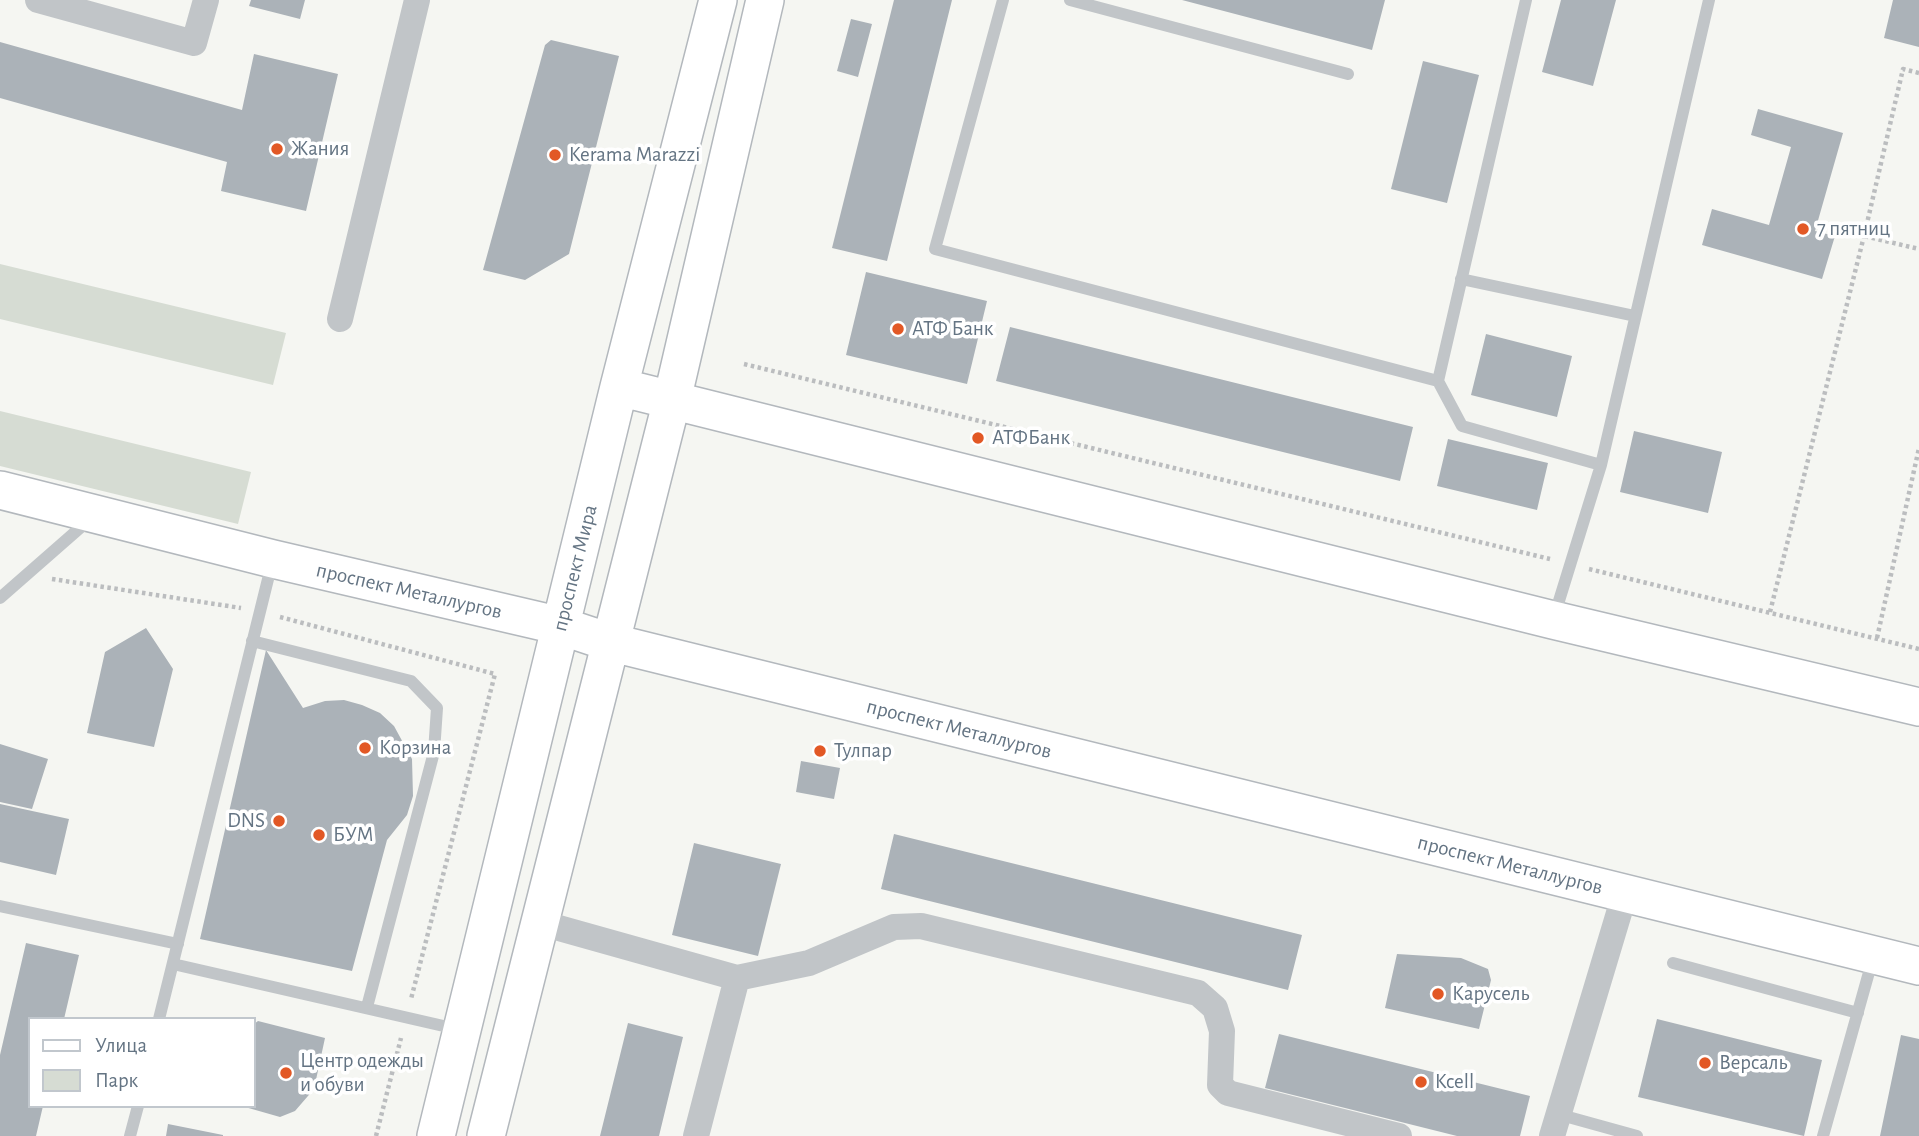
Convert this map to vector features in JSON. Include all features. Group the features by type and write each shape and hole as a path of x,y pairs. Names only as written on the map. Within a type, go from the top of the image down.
{"main road":[{"name":"проспект Мира","path":"436,1136 619,387 718,0"},
{"path":"486,1136 672,400 765,0"},
{"path":"619,387 1553,620 1919,707"},
{"name":"проспект Металлургов","path":"0,491 273,559 561,626 609,642 1919,966"},
{"path":"461,1031 475,1045 480,1073 475,1136"}],"street":[{"path":"38,0 194,43 206,0"},
{"path":"340,319 417,0"},
{"path":"1557,1126 1625,893"},
{"path":"541,923 737,978 809,963 894,926 921,926 1198,993 1214,1008 1222,1031 1220,1085 1228,1093 1399,1136"},
{"path":"696,1136 737,978"}],"lane":[{"path":"1003,0 935,249 1438,381"},
{"path":"1070,0 1348,74"},
{"path":"1526,0 1438,381 1462,426 1601,465"},
{"path":"1553,620 1601,465 1709,0"},
{"path":"1461,279 1635,316"},
{"path":"0,598 95,515"},
{"path":"160,1017 273,559"},
{"path":"252,641 411,681 437,708 434,752 367,1007"},
{"path":"1,910 178,944"},
{"path":"1823,1136 1874,955"},
{"path":"1673,963 1858,1013"},
{"path":"173,964 461,1031"},
{"path":"130,1136 137,1108"},
{"path":"1557,1126 1637,1136"}],"path":[{"path":"1770,612 1903,69 1919,73"},
{"path":"1864,236 1919,249"},
{"path":"744,364 1919,649"},
{"path":"1877,638 1919,448"},
{"path":"25,574 259,611 495,674 376,1136"}],"green space":[{"path":"0,264 286,333 273,385 0,319"},
{"path":"0,411 251,472 238,524 0,466"}],"building":[{"path":"251,0 305,0 300,19 249,6"},
{"path":"894,0 952,0 887,261 832,248"},
{"path":"1182,0 1385,0 1372,50"},
{"path":"1561,0 1616,0 1593,86 1542,72"},
{"path":"1893,0 1919,0 1919,47 1884,38"},
{"path":"851,19 872,24 858,77 837,71"},
{"name":"Kerama Marazzi","path":"551,40 619,56 569,254 525,280 483,270 545,45"},
{"path":"0,42 242,110 254,54 338,74 306,211 221,191 227,162 0,98"},
{"path":"1423,61 1479,75 1447,203 1391,189"},
{"path":"1758,109 1843,133 1815,231 1835,236 1822,279 1702,245 1712,209 1769,225 1791,147 1751,135"},
{"path":"866,272 987,301 967,384 846,355"},
{"path":"1010,327 1413,427 1400,481 996,381"},
{"path":"1486,334 1572,356 1557,417 1471,395"},
{"path":"1634,431 1722,452 1708,513 1620,492"},
{"path":"1448,439 1548,463 1537,510 1437,486"},
{"path":"146,628 173,669 154,747 87,733 105,652"},
{"path":"266,650 303,708 325,701 344,700 380,713 394,726 412,759 413,796 407,815 387,840 352,971 200,939"},
{"path":"0,744 48,759 32,809 0,802"},
{"path":"801,761 840,768 834,799 796,792"},
{"path":"0,804 69,819 56,875 0,862"},
{"path":"894,834 1302,935 1288,990 881,889"},
{"path":"694,843 781,864 758,956 672,935"},
{"path":"26,943 79,955 64,1017 28,1017 28,1108 43,1108 36,1136 0,1136 0,1055"},
{"name":"Карусель","path":"1397,954 1461,958 1488,969 1491,980 1479,1029 1385,1008"},
{"path":"1657,1019 1822,1060 1804,1136 1638,1097"},
{"path":"256,1022 325,1038 314,1089 295,1111 280,1117 248,1108 256,1108"},
{"path":"628,1023 683,1037 659,1136 600,1136"},
{"path":"1279,1034 1530,1096 1520,1136 1457,1136 1265,1088"},
{"path":"1901,1035 1919,1039 1919,1136 1880,1136"},
{"path":"168,1124 223,1135 223,1136 166,1136"}],"place":[{"name":"Жания","path":"277,149"},
{"name":"Kerama Marazzi","path":"555,155"},
{"name":"7 пятниц","path":"1803,229"},
{"name":"АТФ Банк","path":"898,329"},
{"name":"АТФБанк","path":"978,438"},
{"name":"Корзина","path":"365,748"},
{"name":"Тулпар","path":"820,751"},
{"name":"DNS","path":"279,821"},
{"name":"БУМ","path":"319,835"},
{"name":"Карусель","path":"1438,994"},
{"name":"Версаль","path":"1705,1063"},
{"name":"Центр одежды и обуви","path":"286,1073"},
{"name":"Kcell","path":"1421,1082"}]}
